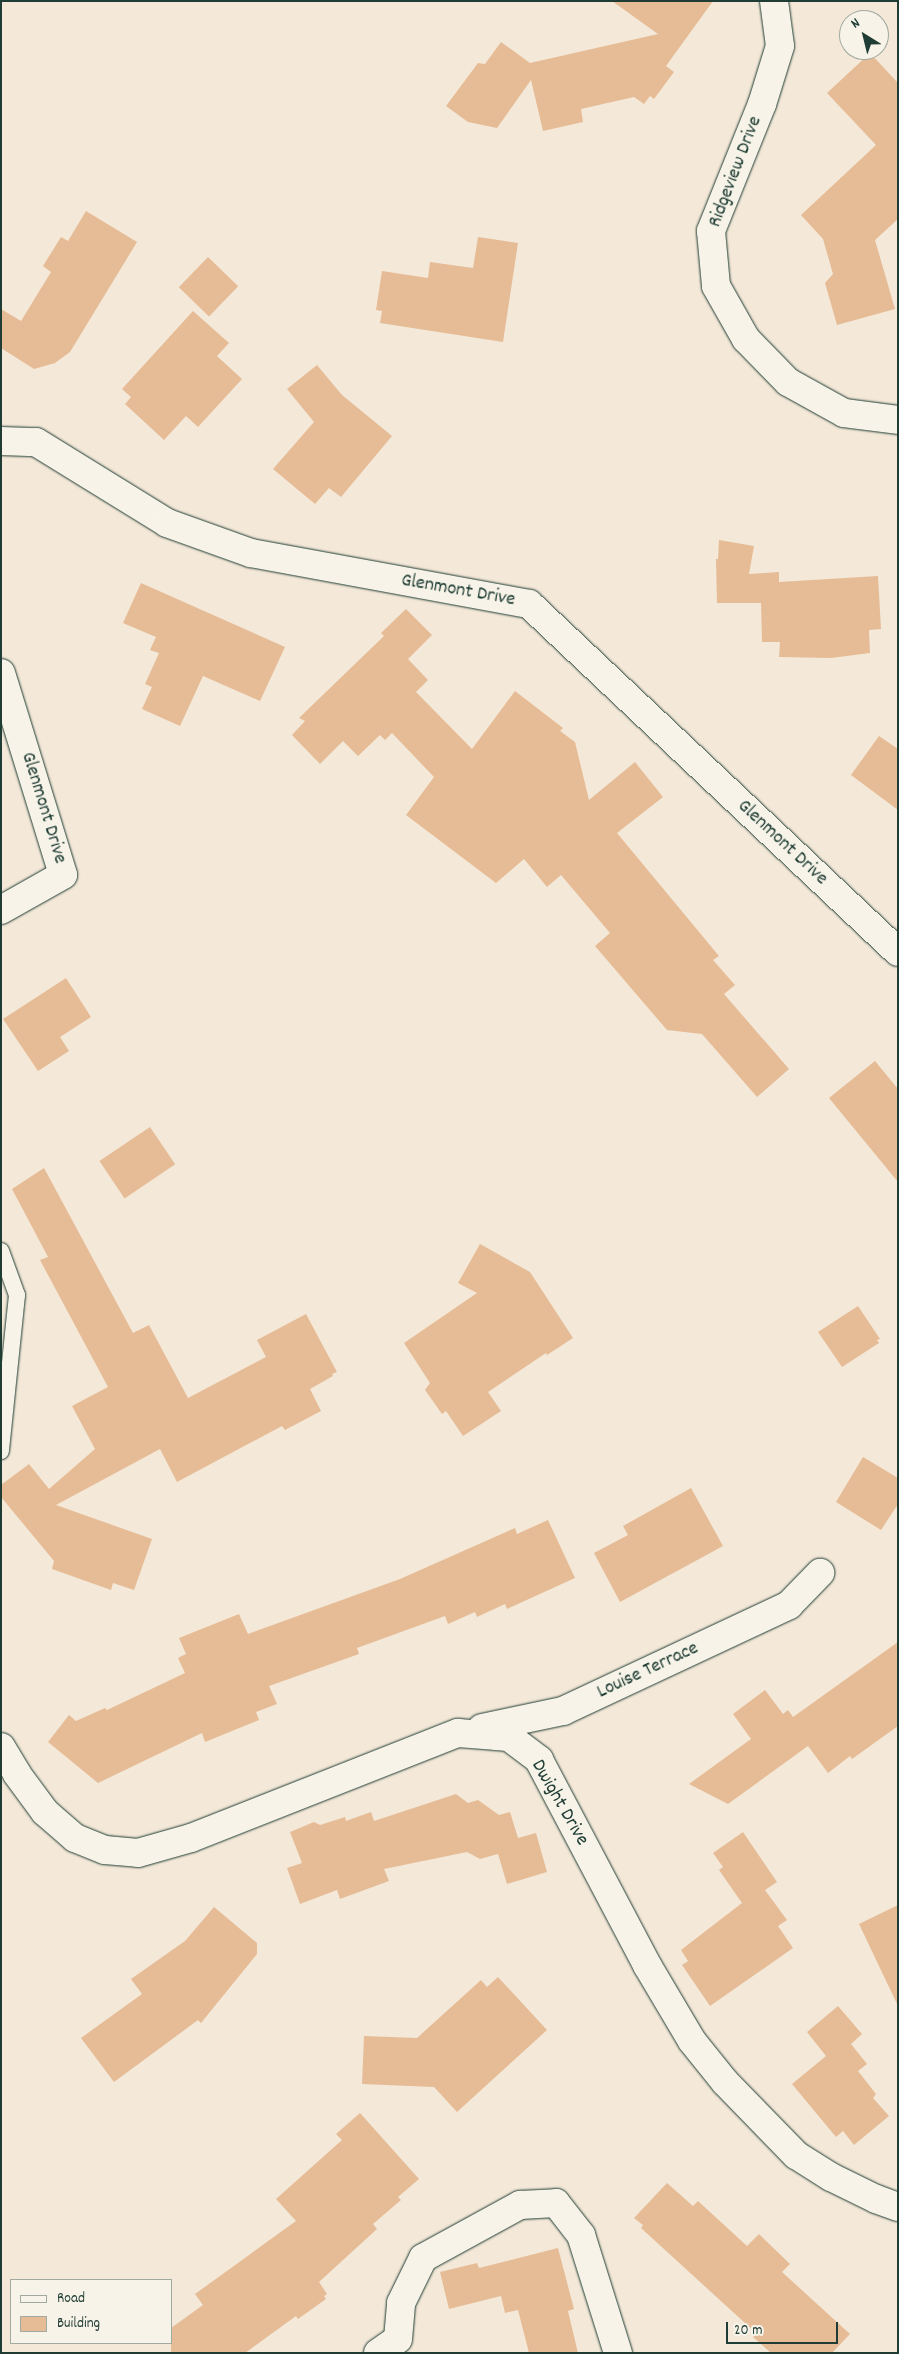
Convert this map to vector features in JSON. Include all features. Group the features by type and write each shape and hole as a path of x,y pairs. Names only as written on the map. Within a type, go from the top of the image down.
{"street":[{"name":"Ridgeview Drive","path":"774,1 780,46 762,104 711,232 716,286 746,339 788,382 844,413 898,420"},
{"name":"Glenmont Drive","path":"1,441 36,442 167,523 251,553 528,604 898,952"},
{"name":"Glenmont Drive","path":"1,673 63,875 1,910"},
{"name":"Louise Terrace","path":"458,1733 563,1710 789,1605 820,1572"},
{"name":"Dwight Drive","path":"1,1747 17,1774 45,1812 74,1838 105,1850 138,1853 191,1838 458,1733 509,1737 539,1760 647,1966 692,2041 725,2082 796,2155 849,2186 898,2207"},
{"path":"394,2348 401,2303 422,2258 520,2205 556,2204 581,2235 618,2353"}],"lane":[{"path":"1,1252 18,1295 1,1451"}],"building":[{"path":"612,1 713,1 666,66 674,72 654,99 650,96 644,104 634,97 581,109 583,122 543,131 531,80 497,128 468,122 446,106 478,63 485,64 501,42 530,63 658,34"},
{"path":"862,60 877,60 898,83 898,219 875,240 895,309 837,325 825,283 833,274 823,239 801,215 876,145 827,93"},
{"path":"86,211 137,242 70,352 55,363 34,369 1,348 1,309 21,321 51,272 43,266 61,237 68,241"},
{"path":"478,237 518,243 503,342 380,323 382,311 376,310 382,271 428,278 430,262 473,268"},
{"path":"208,257 238,286 209,316 179,287"},
{"path":"193,311 229,343 217,356 242,379 198,427 186,416 164,440 125,404 131,397 122,389"},
{"path":"317,365 342,395 392,436 341,497 329,488 315,504 273,469 314,422 287,389"},
{"path":"719,540 754,546 749,574 779,572 779,582 878,576 881,629 869,630 870,653 831,658 779,657 780,642 762,642 761,603 717,603 716,559 718,559"},
{"path":"141,583 285,647 260,701 203,676 180,726 142,709 152,687 145,684 159,653 150,650 156,637 123,623"},
{"path":"406,609 432,635 408,659 428,680 416,692 472,749 515,691 563,728 560,731 575,742 589,800 635,762 663,797 617,833 719,956 713,960 735,985 724,994 789,1069 757,1097 702,1034 667,1030 595,946 610,933 561,875 547,887 524,859 496,883 406,815 434,777 392,733 385,740 380,735 358,756 343,741 320,764 292,735 305,721 299,718 384,636 381,633"},
{"path":"879,736 898,749 898,810 851,775"},
{"path":"66,978 91,1017 60,1037 69,1051 38,1071 3,1019"},
{"path":"875,1061 898,1089 898,1182 829,1098"},
{"path":"150,1127 175,1164 125,1198 99,1161"},
{"path":"44,1168 133,1333 149,1325 188,1398 266,1357 257,1340 306,1314 337,1372 310,1389 321,1411 285,1430 282,1426 177,1482 160,1449 56,1505 152,1539 134,1590 113,1583 111,1590 52,1569 54,1561 1,1497 1,1485 29,1464 49,1489 95,1449 72,1406 108,1387 40,1260 48,1257 12,1189"},
{"path":"480,1244 530,1272 573,1338 547,1355 546,1353 488,1392 501,1411 463,1436 446,1411 442,1414 425,1390 430,1383 404,1343 477,1293 458,1283"},
{"path":"858,1306 880,1339 877,1340 879,1343 842,1367 818,1332"},
{"path":"863,1457 898,1478 898,1504 881,1530 836,1502"},
{"path":"691,1488 723,1546 620,1602 594,1553 628,1535 623,1526"},
{"path":"548,1520 575,1578 507,1609 505,1604 477,1617 475,1612 448,1624 445,1616 357,1648 359,1654 269,1686 277,1704 256,1712 259,1720 205,1742 202,1733 98,1783 48,1742 69,1715 76,1721 105,1708 107,1710 185,1673 178,1658 186,1654 179,1638 239,1614 248,1634 400,1579 515,1528 517,1534"},
{"path":"898,1642 898,1726 852,1759 850,1756 828,1773 808,1746 728,1804 689,1784 751,1739 733,1714 765,1690 783,1714 788,1710 793,1717"},
{"path":"456,1794 468,1803 478,1800 499,1815 510,1812 518,1838 536,1833 547,1872 507,1884 498,1854 480,1859 467,1852 384,1869 389,1881 340,1899 337,1890 300,1904 287,1868 302,1863 290,1832 314,1822 320,1825 345,1817 346,1821 371,1812 374,1821"},
{"path":"743,1832 777,1882 765,1890 787,1920 778,1926 793,1948 710,2006 682,1965 688,1961 681,1950 742,1903 719,1870 723,1867 713,1853"},
{"path":"898,1905 898,2006 859,1924"},
{"path":"214,1907 257,1943 257,1954 201,2023 198,2020 114,2082 81,2038 142,1994 131,1979 185,1941"},
{"path":"498,1977 547,2030 457,2112 434,2087 362,2084 364,2036 417,2038 481,1980 487,1987"},
{"path":"838,2006 862,2034 851,2044 867,2064 858,2071 876,2094 873,2098 889,2116 854,2145 843,2131 836,2137 792,2084 826,2056 807,2032"},
{"path":"360,2113 419,2179 398,2197 401,2200 373,2224 377,2229 319,2282 327,2294 324,2296 326,2299 298,2319 296,2316 245,2353 171,2353 172,2327 203,2305 195,2294 296,2221 276,2199 342,2140 336,2134"},
{"path":"667,2183 693,2206 698,2201 747,2246 759,2234 790,2264 782,2272 850,2334 832,2353 771,2353 753,2337 757,2334 641,2228 643,2225 634,2218"},
{"path":"558,2248 574,2309 568,2311 578,2353 529,2353 518,2310 505,2313 501,2296 449,2309 440,2272 477,2263 479,2268"}]}
